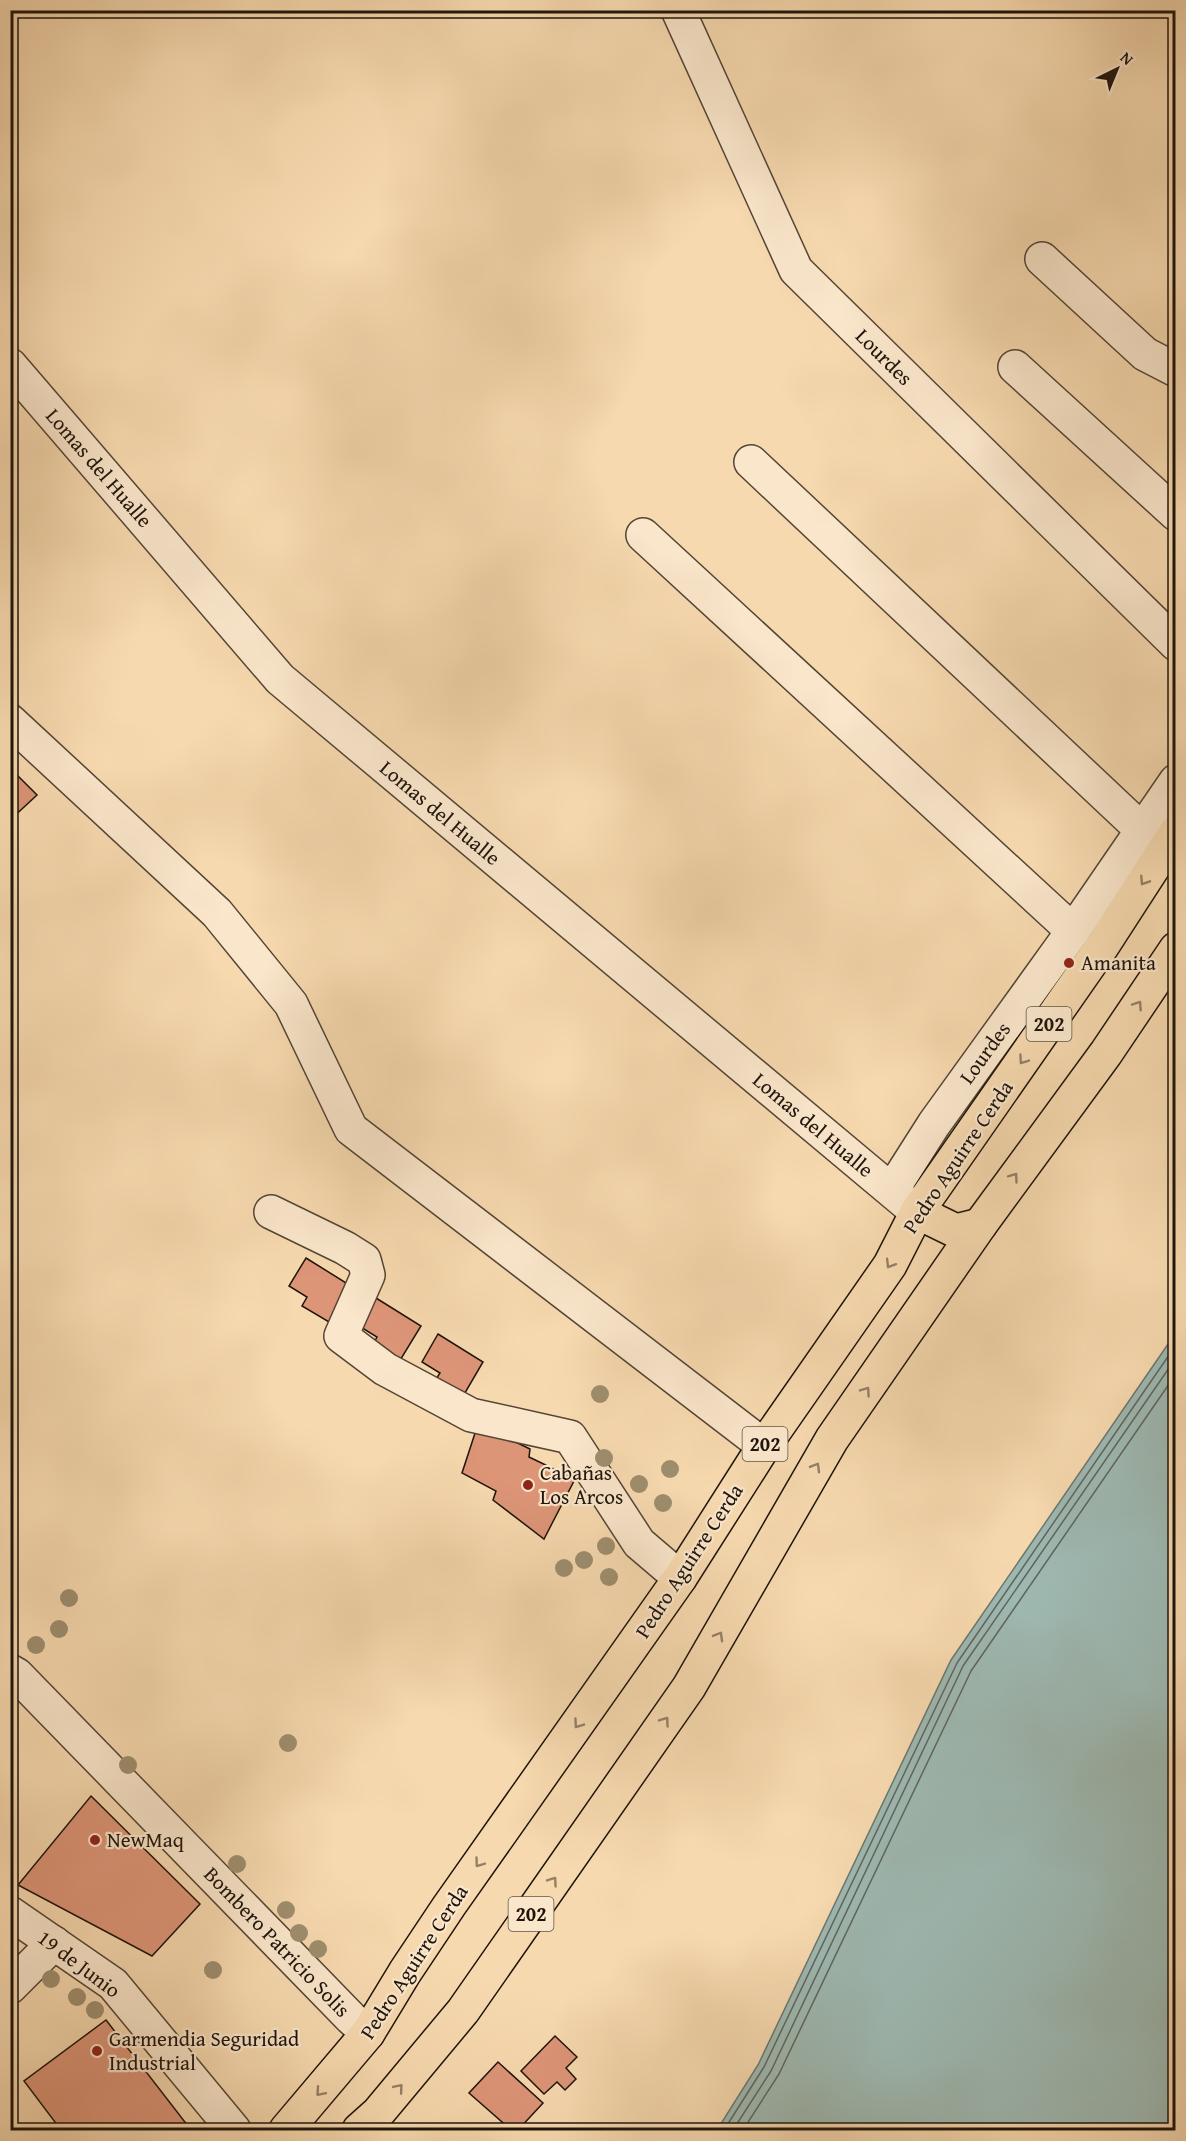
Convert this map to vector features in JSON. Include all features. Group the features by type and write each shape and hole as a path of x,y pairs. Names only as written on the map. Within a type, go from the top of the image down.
{"highway":[{"name":"Pedro Aguirre Cerda","path":"286,2130 368,2033 449,1906 680,1578 764,1446 890,1265 917,1212 1101,948 1176,832"},
{"name":"202","path":"359,2130 378,2113 463,2011 689,1687 832,1439 957,1257 1106,1053 1176,949"},
{"path":"917,1212 956,1231 980,1225"},
{"path":"917,1212 946,1240 957,1257"}],"street":[{"name":"Lourdes","path":"678,10 796,270 1176,644"},
{"path":"1042,259 1145,354 1176,370"},
{"name":"Lomas del Hualle","path":"10,365 280,679 917,1212"},
{"path":"1015,367 1176,514"},
{"path":"752,462 1142,830"},
{"path":"643,535 1074,931"},
{"path":"10,721 217,913 291,1004 351,1129 764,1446"},
{"name":"Lourdes","path":"899,1179 934,1124 1074,931 1176,781"},
{"path":"271,1212 345,1248 364,1260 368,1275 341,1336 385,1369 471,1415 570,1437 639,1543 680,1578"},
{"name":"Bombero Patricio Solis","path":"10,1671 17,1675 368,2033"},
{"name":"19 de Junio","path":"10,1913 113,1984 234,2130"},
{"path":"10,1987 54,1943"}],"water":[{"path":"1175,1334 1175,2130 717,2130 758,2065 951,1660"}],"building":[{"path":"10,768 37,795 10,820"},
{"path":"306,1258 351,1286 329,1322 302,1306 307,1297 289,1286"},
{"path":"376,1298 421,1326 399,1362 372,1346 377,1337 359,1326"},
{"path":"438,1334 483,1362 462,1398 434,1382 440,1373 422,1362"},
{"name":"Cabañas Los Arcos","path":"478,1424 530,1449 529,1457 575,1479 544,1539 493,1500 496,1491 462,1473"},
{"name":"NewMaq","path":"91,1796 200,1904 152,1956 18,1885"},
{"name":"Garmendia Seguridad Industrial","path":"106,2020 188,2126 188,2130 61,2130 24,2081"},
{"path":"555,2036 577,2057 566,2068 576,2079 565,2090 557,2082 544,2094 521,2071"},
{"path":"498,2062 543,2103 518,2130 511,2130 469,2093"}],"place":[{"name":"Amanita","path":"1069,963"},
{"name":"Cabañas Los Arcos","path":"528,1485"},
{"name":"NewMaq","path":"95,1840"},
{"name":"Garmendia Seguridad Industrial","path":"97,2051"}]}
